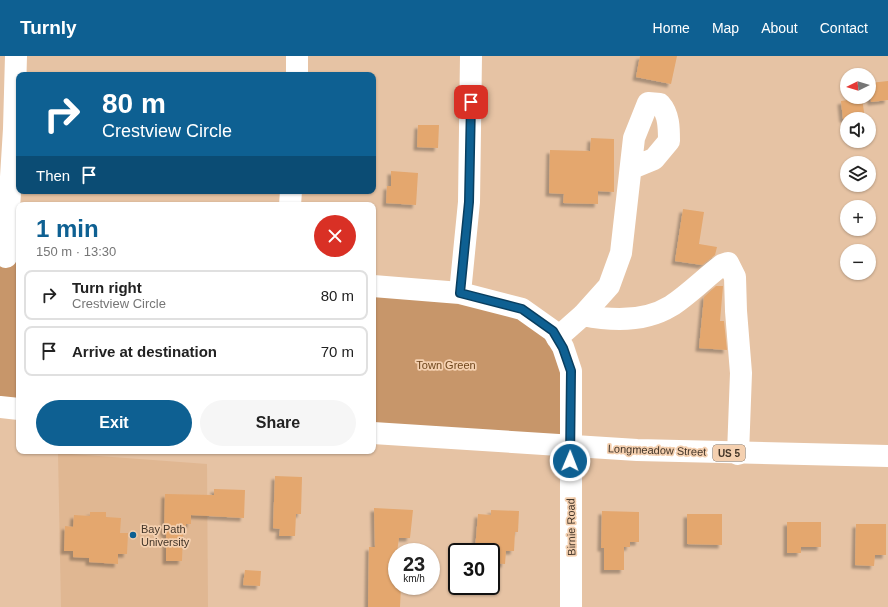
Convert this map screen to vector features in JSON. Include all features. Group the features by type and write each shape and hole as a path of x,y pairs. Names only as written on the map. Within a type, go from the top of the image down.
{"street":[{"path":"8,257 16,56"},
{"path":"297,56 297,72"},
{"path":"460,293 469,195 471,56"},
{"path":"557,338 583,315 609,286 621,253 632,168"},
{"path":"583,315 604,319 652,315 671,305 722,265 728,263 735,277 741,373 738,454"},
{"path":"376,286 460,293 522,309 553,331 563,348 571,371 570,446"},
{"path":"0,407 16,409"},
{"name":"Longmeadow Street","path":"376,433 570,446 738,454 888,456"},
{"name":"Birnie Road","path":"570,446 571,607"}],"shaded area":[{"name":"Bay Path University","path":"58,454 207,464 208,607 61,607"}],"green space":[{"path":"0,257 16,258 16,409 0,407"},
{"name":"Town Green","path":"376,286 522,309 563,347 570,446 376,433"}],"building":[{"path":"640,56 677,56 671,84 636,77"},
{"path":"888,81 888,100 876,101 876,82"},
{"path":"841,104 863,104 864,112 842,112"},
{"path":"418,125 439,125 438,148 417,147"},
{"path":"591,138 614,139 614,192 598,191 598,204 563,203 564,194 549,193 550,150 590,151"},
{"path":"391,171 418,173 416,205 386,203 387,186 391,186"},
{"path":"683,209 704,212 699,244 717,247 715,255 702,265 675,261"},
{"path":"716,286 723,286 720,321 724,321 727,350 699,348 704,297"},
{"path":"275,476 302,477 301,514 296,514 295,536 279,536 280,529 273,528"},
{"path":"214,489 245,490 244,518 191,515 191,524 186,524 186,533 183,532 182,561 166,561 166,533 164,533 165,494 214,495"},
{"path":"374,508 413,510 410,538 399,538 398,543 388,543 388,595 401,595 400,607 368,607 369,547 375,547"},
{"path":"491,510 519,511 518,532 515,532 514,551 506,551 505,564 500,564 500,543 476,543 478,514 491,515"},
{"path":"602,511 639,512 639,542 630,542 630,547 624,547 624,570 604,570 604,548 601,548"},
{"path":"90,512 106,512 106,517 121,518 120,533 128,533 127,554 118,554 118,564 89,562 89,558 73,557 73,551 64,551 65,526 73,527 74,515 90,516"},
{"path":"687,514 722,514 722,545 687,544"},
{"path":"787,522 821,522 821,547 801,547 801,553 787,553"},
{"path":"856,524 886,524 886,555 875,555 874,566 855,565"},
{"path":"245,570 261,571 260,586 243,585"}],"place":[{"name":"Bay Path University","path":"133,535"}],"route":[{"path":"471,102 469,202 460,293 522,309 553,331 563,348 571,371 570,461"}]}
